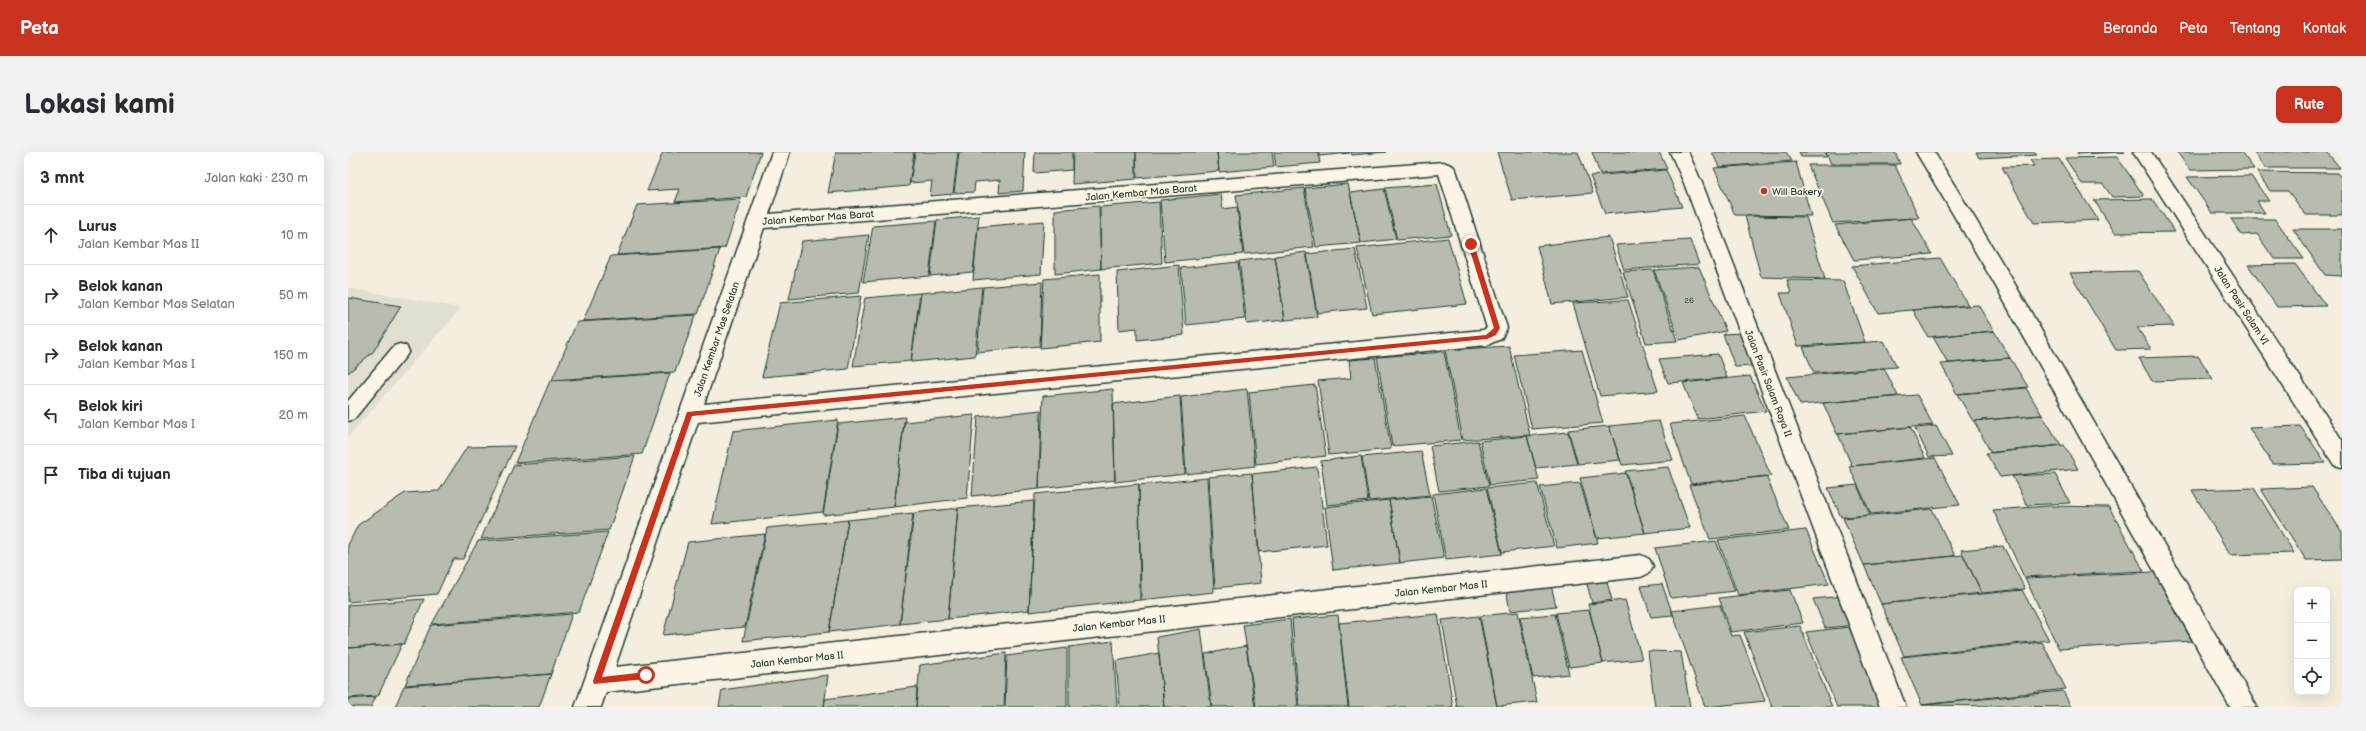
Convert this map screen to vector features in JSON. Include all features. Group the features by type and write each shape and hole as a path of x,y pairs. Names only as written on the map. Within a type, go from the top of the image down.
{"street":[{"name":"Jalan Kembar Mas Selatan","path":"588,707 781,152"},
{"name":"Jalan Pasir Salam Raya II","path":"1679,152 1693,183 1893,707"},
{"path":"1925,152 2002,279 2244,707"},
{"name":"Jalan Pasir Salam VI","path":"2142,152 2342,458"},
{"name":"Jalan Kembar Mas Barat","path":"690,414 1487,337 1494,333 1497,328 1447,170 1443,168 756,222"},
{"name":"Jalan Kembar Mas II","path":"597,681 1641,566"}],"lane":[{"path":"348,414 400,351"}],"shaded area":[{"path":"348,288 461,308 348,437"}],"building":[{"path":"663,152 761,152 746,197 675,202 680,189 647,191"},
{"path":"836,152 914,152 909,186 828,193"},
{"path":"915,152 958,152 953,194 930,196 932,181 910,183"},
{"path":"959,152 1025,152 1023,191 999,193 1000,180 975,182 974,192 954,193"},
{"path":"1035,152 1072,152 1072,170 1034,173"},
{"path":"1073,152 1136,152 1136,179 1072,184"},
{"path":"1136,152 1217,152 1219,171 1137,178"},
{"path":"1217,152 1272,152 1274,167 1219,172"},
{"path":"1274,152 1318,152 1320,163 1276,167"},
{"path":"1319,152 1350,152 1350,153 1319,156"},
{"path":"1351,152 1386,152 1352,155"},
{"path":"1497,152 1578,152 1593,193 1512,200"},
{"path":"1592,152 1659,152 1667,169 1600,174"},
{"path":"1712,152 1786,152 1792,161 1719,167"},
{"path":"1799,152 1824,152 1827,157 1801,157"},
{"path":"1826,152 1895,152 1900,164 1831,164"},
{"path":"1976,152 2035,152 2037,155 1979,158"},
{"path":"2077,152 2125,152 2078,154"},
{"path":"2177,152 2241,152 2254,169 2190,170"},
{"path":"2254,152 2327,152 2340,168 2265,168"},
{"path":"2117,157 2144,196 2112,197 2103,184 2082,184 2065,158"},
{"path":"2059,159 2098,220 2034,223 2002,167 2034,166 2030,160"},
{"name":"Will Bakery","path":"1796,162 1811,216 1735,215 1714,168"},
{"path":"1808,165 1895,165 1919,218 1833,223"},
{"path":"1666,170 1682,207 1605,214 1590,176"},
{"path":"2257,172 2337,173 2342,179 2342,215 2306,215 2288,191 2270,191"},
{"path":"2251,176 2269,201 2257,201 2265,213 2212,213 2187,177"},
{"path":"1348,184 1361,243 1316,247 1305,188"},
{"path":"1437,184 1451,235 1397,240 1385,188"},
{"path":"1304,188 1314,247 1244,254 1236,195"},
{"path":"1384,189 1396,239 1361,243 1350,193"},
{"path":"1221,194 1223,209 1237,207 1243,254 1165,262 1160,200"},
{"path":"741,199 725,248 617,255 637,205"},
{"path":"2152,199 2175,232 2115,233 2094,200"},
{"path":"1159,202 1162,263 1101,269 1100,207"},
{"path":"1099,206 1101,269 1055,274 1055,210"},
{"path":"979,216 973,272 930,276 937,220"},
{"path":"1745,216 1806,217 1825,279 1761,277"},
{"path":"1911,218 1932,254 1854,260 1835,225"},
{"path":"2231,219 2275,219 2304,259 2274,259 2257,234 2242,235"},
{"path":"936,221 929,276 863,282 873,226"},
{"path":"1044,221 1041,274 973,280 978,227"},
{"path":"2293,229 2342,229 2342,276 2325,275"},
{"path":"869,235 859,293 789,299 802,241"},
{"path":"1609,237 1628,297 1552,304 1537,246"},
{"path":"1448,238 1467,304 1372,314 1357,248"},
{"path":"1690,240 1699,264 1624,270 1616,245"},
{"path":"720,249 698,314 583,321 611,256"},
{"path":"1355,249 1367,308 1317,313 1307,254"},
{"path":"1306,252 1317,317 1285,320 1275,256"},
{"path":"1275,257 1285,320 1247,324 1239,261"},
{"path":"1940,258 1968,305 1878,313 1852,266"},
{"path":"1238,262 1245,319 1186,325 1181,268"},
{"path":"2295,264 2326,306 2277,307 2248,265"},
{"path":"1179,265 1184,335 1137,340 1137,328 1119,330 1117,272"},
{"path":"1699,267 1726,331 1679,340 1654,270"},
{"path":"1653,270 1677,341 1646,343 1623,272"},
{"path":"2138,271 2174,326 2137,327 2151,349 2116,350 2070,273"},
{"path":"1100,274 1100,342 1040,348 1044,279"},
{"path":"1787,280 1843,281 1865,342 1798,346 1780,293 1791,293"},
{"path":"1042,282 1040,346 977,352 983,287"},
{"path":"982,287 975,356 911,362 921,293"},
{"path":"920,293 911,361 853,366 865,298"},
{"path":"861,296 848,369 762,377 780,303"},
{"path":"348,298 401,306 373,352 348,373"},
{"path":"1628,300 1658,391 1600,396 1573,303"},
{"path":"1978,305 1994,331 1928,337 1913,310"},
{"path":"696,315 675,372 552,380 577,322"},
{"path":"1994,331 2010,358 1948,363 1933,337"},
{"path":"1742,333 1754,366 1735,367 1723,334"},
{"path":"1884,341 1897,367 1814,373 1803,347"},
{"path":"1509,346 1530,435 1463,440 1445,350"},
{"path":"1582,350 1603,423 1532,429 1514,355"},
{"path":"1444,352 1461,440 1392,446 1377,357"},
{"path":"1718,354 1727,378 1668,383 1659,359"},
{"path":"2198,356 2213,379 2152,381 2139,358"},
{"path":"1375,358 1391,449 1329,455 1318,381 1351,378 1349,360"},
{"path":"2010,358 2028,387 1957,394 1941,364"},
{"path":"1884,368 1898,396 1800,405 1787,377"},
{"path":"670,373 642,454 515,463 550,381"},
{"path":"1750,376 1766,411 1698,419 1683,383"},
{"path":"1315,385 1326,456 1256,464 1249,392"},
{"path":"2026,388 2042,415 1973,421 1957,394"},
{"path":"1113,389 1115,480 1039,489 1043,396"},
{"path":"1247,389 1255,466 1186,474 1181,397"},
{"path":"1917,395 1933,425 1837,434 1823,403"},
{"path":"1180,396 1185,474 1115,482 1113,404"},
{"path":"1041,410 1039,489 972,496 978,417"},
{"path":"974,415 967,498 894,507 904,422"},
{"path":"2042,415 2061,445 1991,453 1974,421"},
{"path":"1745,416 1771,476 1691,484 1670,424"},
{"path":"905,417 894,507 823,515 838,424"},
{"path":"838,420 823,512 712,524 733,431"},
{"path":"1659,421 1673,460 1622,465 1609,426"},
{"path":"1609,426 1620,460 1578,464 1568,430"},
{"path":"1936,426 1952,456 1929,457 1915,428"},
{"path":"2300,426 2326,463 2273,464 2249,428"},
{"path":"1910,427 1925,458 1852,466 1838,434"},
{"path":"1568,432 1577,464 1536,468 1527,436"},
{"path":"1527,436 1539,480 1490,485 1480,441"},
{"path":"1478,441 1489,486 1439,491 1430,446"},
{"path":"2064,445 2078,469 2000,477 1986,453"},
{"path":"515,446 463,559 453,559 437,594 348,602 348,545 358,525 405,493 439,491 467,447"},
{"path":"1421,451 1430,495 1369,501 1362,457"},
{"path":"635,456 609,530 481,539 514,465"},
{"path":"1361,456 1368,501 1327,505 1321,461"},
{"path":"1935,458 1960,505 1871,514 1849,466"},
{"path":"1317,467 1327,545 1259,552 1252,474"},
{"path":"1668,467 1690,528 1645,533 1625,471"},
{"path":"1252,473 1261,583 1215,588 1208,477"},
{"path":"1626,473 1645,533 1597,538 1580,478"},
{"path":"2055,474 2070,503 2027,505 2012,476"},
{"path":"1766,476 1789,530 1710,539 1689,485"},
{"path":"1207,478 1214,592 1141,600 1139,485"},
{"path":"1537,483 1554,546 1502,552 1487,488"},
{"path":"1580,483 1598,543 1557,548 1540,487"},
{"path":"1139,484 1140,600 1029,612 1035,494"},
{"path":"1857,485 1870,515 1841,517 1828,488"},
{"path":"2312,487 2342,532 2342,559 2306,560 2261,489"},
{"path":"1486,488 1502,554 1446,560 1433,494"},
{"path":"2254,488 2294,553 2230,555 2192,490"},
{"path":"1431,496 1444,558 1400,563 1389,500"},
{"path":"1389,500 1400,563 1333,570 1325,507"},
{"path":"1034,501 1029,610 948,619 958,508"},
{"path":"2049,506 2109,507 2144,571 2024,577 1993,510"},
{"path":"958,508 948,619 900,624 914,513"},
{"path":"1932,509 1955,556 1864,565 1843,518"},
{"path":"913,513 900,624 829,632 848,520"},
{"path":"848,520 829,632 743,641 767,528"},
{"path":"1806,530 1829,584 1738,595 1718,540"},
{"path":"608,532 579,612 432,624 478,541"},
{"path":"765,534 745,627 663,635 688,542"},
{"path":"1716,541 1735,591 1671,598 1655,548"},
{"path":"2003,546 2025,589 1982,593 1961,550"},
{"path":"1963,555 1982,593 1881,604 1864,565"},
{"path":"2154,572 2192,641 2059,649 2025,578"},
{"path":"1606,579 1612,600 1592,603 1586,580"},
{"path":"1662,584 1673,615 1651,617 1641,586"},
{"path":"1551,585 1556,606 1510,611 1506,589"},
{"path":"1790,590 1803,623 1731,632 1719,598"},
{"path":"2022,590 2049,640 1904,656 1881,604"},
{"path":"1844,596 1856,625 1825,628 1813,599"},
{"path":"424,599 404,644 348,648 348,605"},
{"path":"1625,600 1642,659 1603,663 1588,604"},
{"path":"1720,605 1731,636 1740,635 1765,701 1705,707 1672,611"},
{"path":"1589,610 1603,663 1569,667 1556,613"},
{"path":"1518,612 1537,702 1497,706 1480,616"},
{"path":"572,614 551,674 405,685 431,625"},
{"path":"1438,614 1453,707 1349,707 1339,623"},
{"path":"1555,614 1569,674 1533,678 1520,617"},
{"path":"1338,615 1348,707 1299,707 1292,619"},
{"path":"1479,616 1497,707 1457,707 1442,620"},
{"path":"1290,619 1298,707 1256,707 1243,625"},
{"path":"1800,626 1832,707 1772,707 1744,632"},
{"path":"1849,627 1884,707 1837,707 1806,632"},
{"path":"1201,629 1211,707 1164,707 1157,637"},
{"path":"1113,641 1117,707 1069,707 1069,647"},
{"path":"2042,642 2066,689 1922,705 1901,657"},
{"path":"402,644 378,696 348,698 348,648"},
{"path":"1246,646 1255,707 1212,707 1205,654"},
{"path":"1067,648 1067,707 1005,707 1007,656"},
{"path":"1648,651 1681,652 1690,707 1655,707"},
{"path":"1006,653 1004,707 916,707 920,665"},
{"path":"1159,653 1164,707 1120,707 1116,661"},
{"path":"551,674 539,707 395,707 404,686"},
{"path":"828,675 824,707 719,707 722,690"},
{"path":"917,687 916,707 824,707 825,699"},
{"path":"2063,691 2071,707 1922,705"},
{"path":"376,697 371,707 348,707 348,699"}],"place":[{"name":"Will Bakery","path":"1764,191"}],"route":[{"path":"646,675 597,681 690,414 1487,337 1491,336 1497,328 1471,244"}]}
